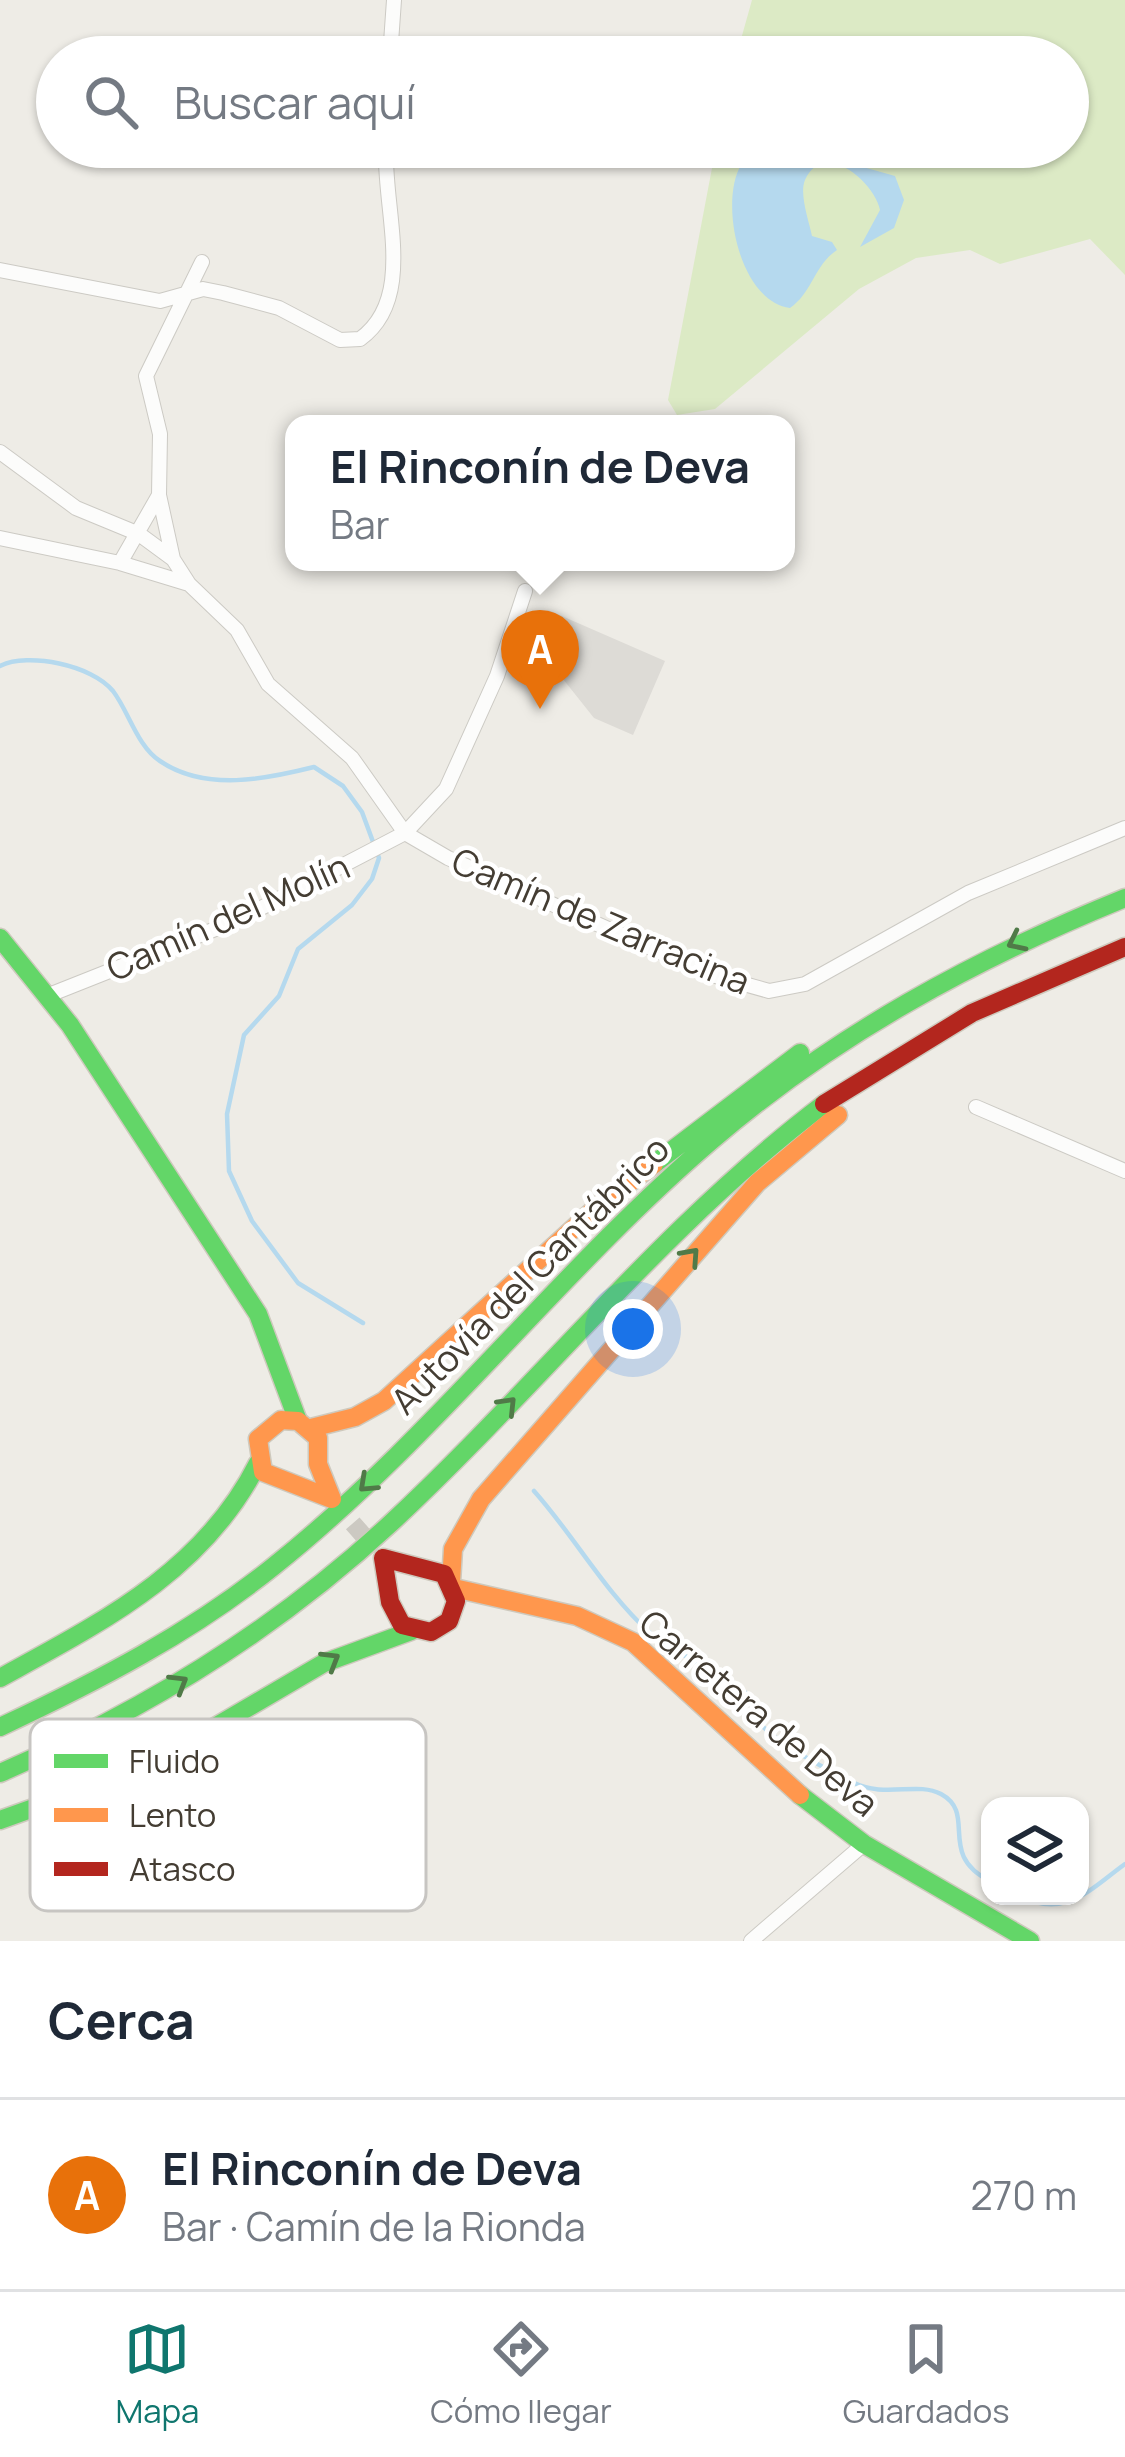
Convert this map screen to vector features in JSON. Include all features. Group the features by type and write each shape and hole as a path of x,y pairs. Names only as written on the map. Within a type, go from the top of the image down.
{"main road":[{"name":"Autovía del Cantábrico","path":"0,1727 100,1682 205,1617 305,1540 417,1437 625,1221 711,1140 812,1061 904,1001 1021,938 1125,898"},
{"path":"0,938 49,995 258,1314 278,1370 321,1451 319,1464 332,1499 271,1479 258,1463"},
{"name":"Autovía del Cantábrico","path":"121,1719 229,1652 336,1572 446,1469 744,1168 843,1091 953,1023 1066,968 1125,947"},
{"path":"449,1621 456,1601 453,1550 481,1499 757,1183 851,1104 961,1035 1125,962"},
{"path":"269,1426 355,1417 384,1401 597,1207 772,1071 851,1022 904,1001"},
{"path":"0,1678 167,1574 226,1525 244,1499 258,1463 258,1439 278,1408 278,1370"},
{"path":"294,1484 319,1464"},
{"path":"411,1631 394,1617 392,1586 416,1567 435,1569 452,1585"},
{"name":"Carretera de Deva","path":"452,1585 498,1601 577,1616 632,1642 671,1672 789,1787 864,1844 1030,1941"},
{"path":"232,1719 357,1644 411,1631 431,1632 498,1601"},
{"name":"Autovía del Cantábrico","path":"0,1773 30,1760"},
{"path":"0,1820 30,1810"}],"street":[{"path":"391,36 394,0"},
{"path":"0,270 146,299 182,298 203,289 260,302 340,340 360,339 386,314 393,285 385,168"},
{"path":"202,262 146,376 160,434 159,494 173,559 189,584 237,630 286,704 360,768 405,833"},
{"path":"0,452 76,508 139,534 173,559"},
{"path":"120,563 159,494"},
{"path":"0,538 120,563 189,584"},
{"name":"Camín del Molín","path":"49,995 216,929 405,833 446,789 497,676 525,591"},
{"name":"Camín de Zarracina","path":"405,833 632,941 712,975 769,991 823,976 968,893 1125,828"},
{"path":"976,1107 1125,1172"},
{"path":"751,1941 864,1844"}],"green space":[{"path":"752,0 1125,0 1125,275 1090,239 1000,264 970,250 916,258 859,289 715,409 677,415 668,400 712,168 1089,168 1089,36 742,36"}],"shaded area":[{"path":"548,610 665,661 633,735 594,718 563,679 522,673"}],"water":[{"path":"740,168 813,168 803,193 812,236 832,242 837,250 790,308 772,301 746,269 733,225"},
{"path":"867,168 895,176 904,200 894,228 860,247 880,210 869,188 847,169"}],"waterway":[{"path":"0,666 43,661 90,674 113,691 152,755 178,771 236,780 314,767 343,786 362,812 379,858 372,879 352,905 298,949 279,996 244,1035 227,1114 229,1171 252,1221 298,1283 363,1323"},
{"path":"534,1491 633,1617 661,1642 740,1688 752,1701 760,1723 777,1739 865,1787 931,1790 952,1802 965,1859 981,1875"},
{"path":"1089,1891 1125,1864"}],"tunnel":[{"path":"335,1503 376,1550"}],"traffic: fast":[{"path":"0,1727 142,1655 274,1566 388,1465 655,1192 806,1067 961,974 1125,898"},
{"path":"0,938 70,1025 258,1314 298,1421"},
{"path":"654,1164 800,1053"},
{"path":"113,1719 255,1633 347,1562 445,1471 709,1202 824,1104"},
{"path":"0,1678 112,1614 180,1564 236,1501 258,1463"},
{"path":"229,1719 324,1663 411,1631"},
{"path":"0,1773 30,1759"},
{"path":"800,1795 864,1844 1030,1941"},
{"path":"0,1820 30,1809"}],"traffic: slow":[{"path":"451,1582 453,1549 481,1499 757,1183 838,1115"},
{"path":"311,1428 355,1417 384,1401 597,1207 654,1164"},
{"path":"281,1420 298,1421 318,1438 318,1464 332,1499 263,1472 258,1439 281,1420"},
{"path":"454,1588 577,1616 633,1642 800,1795"}],"traffic: jam":[{"path":"824,1104 972,1013 1125,947"},
{"path":"383,1558 444,1574 456,1601 449,1621 431,1632 402,1625 390,1602 383,1558"}],"place":[{"name":"El Rinconín de Deva","path":"540,709"}]}
